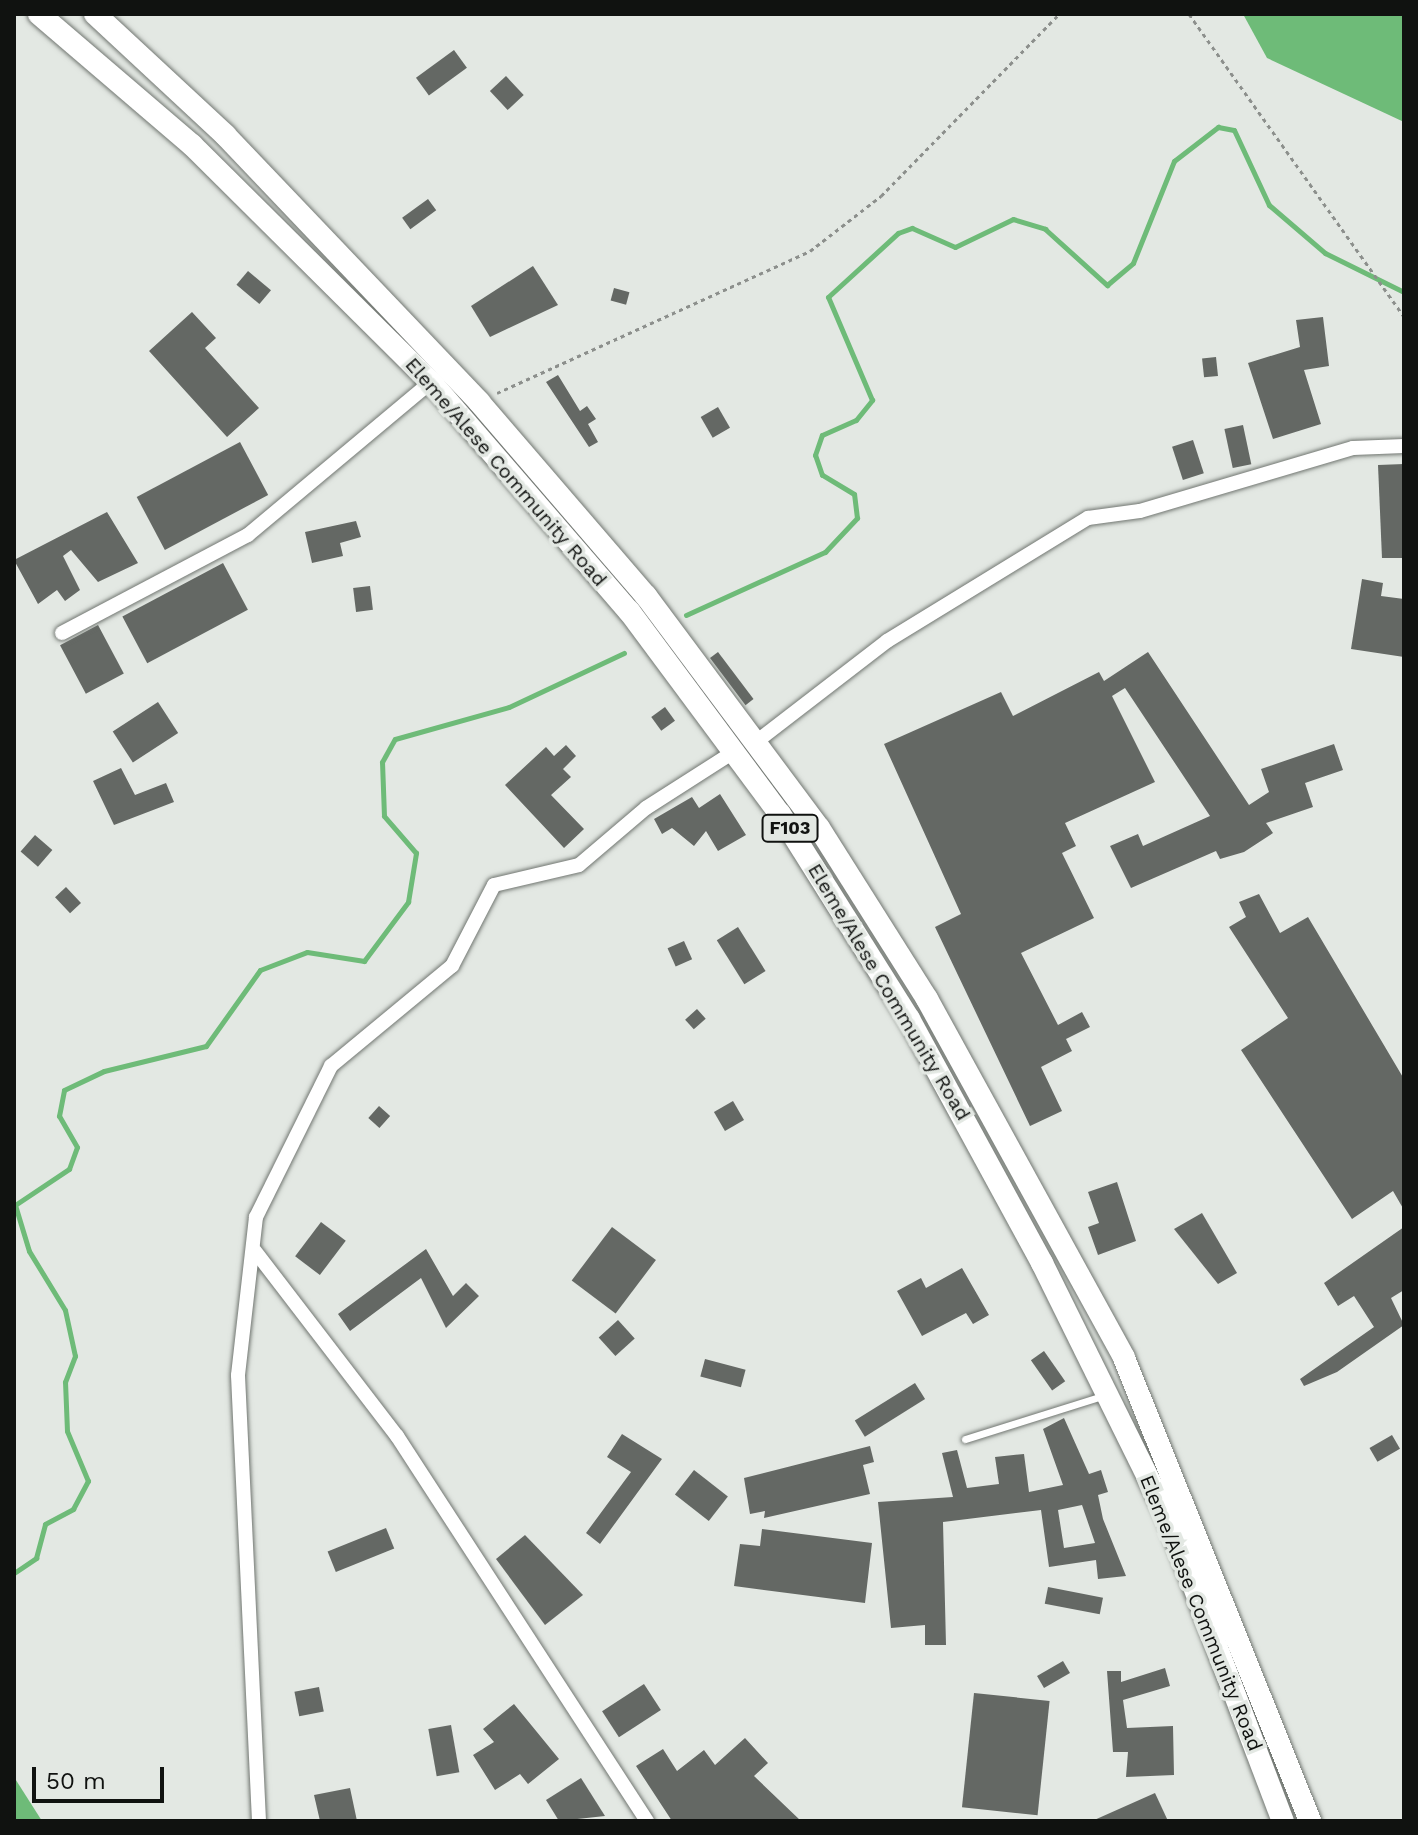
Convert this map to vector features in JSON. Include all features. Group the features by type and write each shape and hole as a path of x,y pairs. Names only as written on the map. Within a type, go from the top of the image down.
{"main road":[{"name":"Eleme/Alese Community Road","path":"39,14 192,145 431,382 629,611 735,751 909,1019 1107,1395 1167,1516 1283,1821"},
{"name":"Eleme/Alese Community Road","path":"95,14 225,135 479,402 646,596 756,742 876,912 1124,1358 1310,1821"}],"street":[{"path":"62,633 248,535 431,382"},
{"path":"756,742 887,641 1088,518 1140,511 1353,448 1404,446"},
{"path":"259,1821 238,1375 240,1319 255,1251 256,1217 323,1078 452,966 494,885 579,865 646,808 735,751"},
{"path":"255,1251 397,1436 647,1821"}],"lane":[{"path":"965,1439 1107,1395"}],"path":[{"path":"479,402 810,251 881,196 1059,14"},
{"path":"1189,14 1404,316"}],"shaded area":[{"path":"1243,14 1404,14 1404,122 1267,58"},
{"path":"14,1777 42,1821 14,1821"}],"building":[{"path":"454,50 467,68 429,95 416,78"},
{"path":"506,76 524,95 508,110 490,91"},
{"path":"428,199 436,210 410,229 402,218"},
{"path":"533,266 558,305 490,337 471,306"},
{"path":"248,271 271,290 259,304 236,285"},
{"path":"614,288 629,292 626,305 611,301"},
{"path":"192,312 216,338 205,348 259,408 227,437 149,351"},
{"path":"1323,317 1329,366 1304,370 1321,424 1273,439 1248,363 1300,347 1296,320"},
{"path":"1216,357 1218,376 1204,377 1202,358"},
{"path":"558,375 580,411 587,406 596,419 588,424 598,442 589,447 546,382"},
{"path":"718,407 730,428 713,438 701,417"},
{"path":"1243,425 1251,464 1233,468 1224,429"},
{"path":"1193,440 1204,473 1183,480 1172,447"},
{"path":"240,442 268,495 165,550 137,497"},
{"path":"1404,464 1404,558 1382,558 1378,465"},
{"path":"107,512 138,563 98,582 71,550 63,556 80,590 65,601 57,590 38,604 14,560"},
{"path":"356,521 361,537 340,543 343,556 312,563 305,532"},
{"path":"223,563 248,610 147,663 122,617"},
{"path":"1362,579 1383,583 1381,596 1404,599 1404,657 1351,649"},
{"path":"370,586 373,610 356,612 353,588"},
{"path":"98,625 124,674 86,694 60,645"},
{"path":"718,652 754,699 746,705 710,658"},
{"path":"1148,652 1249,805 1269,792 1261,769 1334,744 1343,770 1305,783 1313,807 1266,823 1273,833 1244,852 1220,859 1216,851 1131,888 1110,846 1138,834 1143,846 1210,816 1125,688 1112,696 1155,782 1065,823 1076,846 1062,853 1094,918 1021,953 1058,1025 1082,1012 1090,1027 1066,1039 1072,1051 1041,1067 1062,1111 1030,1126 935,927 961,914 884,744 1001,692 1013,716 1099,672 1104,681"},
{"path":"158,702 178,733 133,762 113,731"},
{"path":"665,707 675,721 661,731 651,717"},
{"path":"566,745 576,756 563,769 571,777 551,795 584,829 564,848 505,785 546,747 554,756"},
{"path":"121,768 135,795 166,783 174,802 114,825 93,781"},
{"path":"720,794 746,835 718,851 706,831 694,846 672,828 662,834 654,819 692,797 699,808"},
{"path":"35,835 52,850 38,867 21,852"},
{"path":"66,887 81,903 70,913 55,897"},
{"path":"1259,894 1280,933 1308,917 1404,1079 1404,1210 1393,1191 1352,1219 1241,1050 1288,1018 1229,927 1246,917 1239,902"},
{"path":"738,927 766,971 744,984 717,940"},
{"path":"684,941 692,959 676,967 668,948"},
{"path":"697,1009 706,1019 694,1029 685,1020"},
{"path":"733,1101 744,1120 725,1131 714,1112"},
{"path":"379,1106 390,1116 379,1128 368,1118"},
{"path":"1117,1182 1136,1241 1098,1255 1088,1227 1099,1223 1088,1192"},
{"path":"1202,1213 1237,1273 1218,1284 1174,1229"},
{"path":"321,1222 346,1241 320,1275 295,1256"},
{"path":"612,1227 656,1260 616,1314 572,1281"},
{"path":"1404,1227 1404,1290 1391,1298 1404,1325 1337,1372 1304,1386 1300,1379 1374,1327 1354,1296 1338,1306 1324,1283"},
{"path":"426,1249 453,1296 466,1283 479,1296 446,1328 421,1278 350,1331 338,1314"},
{"path":"962,1268 989,1315 973,1324 966,1313 922,1336 897,1291 921,1278 926,1288"},
{"path":"618,1320 635,1339 615,1356 599,1337"},
{"path":"1044,1351 1065,1381 1052,1390 1031,1360"},
{"path":"705,1359 746,1370 741,1387 700,1376"},
{"path":"915,1383 925,1399 865,1437 855,1421"},
{"path":"1064,1418 1089,1474 1101,1470 1108,1492 1098,1495 1103,1519 1126,1576 1098,1579 1096,1560 1049,1567 1041,1510 943,1522 946,1645 925,1645 925,1625 891,1628 878,1502 953,1497 942,1453 957,1450 967,1488 999,1484 995,1457 1024,1454 1029,1492 1063,1485 1043,1429","holes":["1082,1505 1095,1543 1064,1548 1058,1510"]},
{"path":"622,1434 662,1459 600,1544 586,1533 631,1472 607,1457"},
{"path":"1392,1435 1400,1449 1377,1462 1369,1448"},
{"path":"870,1446 874,1462 863,1465 870,1494 764,1518 765,1511 750,1514 744,1478"},
{"path":"694,1470 728,1496 709,1521 675,1494"},
{"path":"386,1528 394,1548 336,1572 328,1552"},
{"path":"762,1529 872,1543 865,1603 734,1586 740,1544 760,1546"},
{"path":"525,1535 583,1595 545,1625 496,1559"},
{"path":"1048,1587 1103,1598 1100,1614 1045,1604"},
{"path":"1063,1661 1070,1673 1044,1688 1037,1676"},
{"path":"1165,1668 1170,1686 1123,1700 1127,1728 1173,1726 1174,1775 1126,1777 1128,1752 1113,1752 1107,1671 1121,1671 1121,1682"},
{"path":"644,1684 661,1710 619,1737 602,1711"},
{"path":"319,1687 324,1712 299,1716 294,1692"},
{"path":"974,1693 1050,1701 1038,1815 962,1807"},
{"path":"514,1704 559,1759 528,1784 520,1774 495,1790 473,1755 494,1742 483,1729"},
{"path":"451,1725 459,1772 437,1776 428,1729"},
{"path":"745,1738 768,1763 754,1776 801,1821 672,1821 636,1766 663,1749 677,1771 704,1750 715,1765"},
{"path":"581,1778 605,1816 559,1821 546,1800"},
{"path":"350,1788 357,1821 320,1821 314,1795"},
{"path":"1155,1793 1168,1821 1092,1821"}],"waterway":[{"path":"686,615 825,552 857,518 854,494 822,475 815,455 822,435 856,420 872,400 828,297 898,233 912,228 955,247 1013,219 1045,229 1107,285 1133,263 1174,161 1218,127 1234,130 1269,205 1325,253 1404,292"},
{"path":"14,1573 36,1558 45,1524 73,1509 88,1481 67,1431 65,1382 75,1356 65,1310 29,1251 15,1205 69,1169 77,1147 59,1116 64,1090 104,1071 206,1046 260,970 307,952 364,961 408,902 416,853 384,816 382,762 395,739 509,707 624,653"}]}
